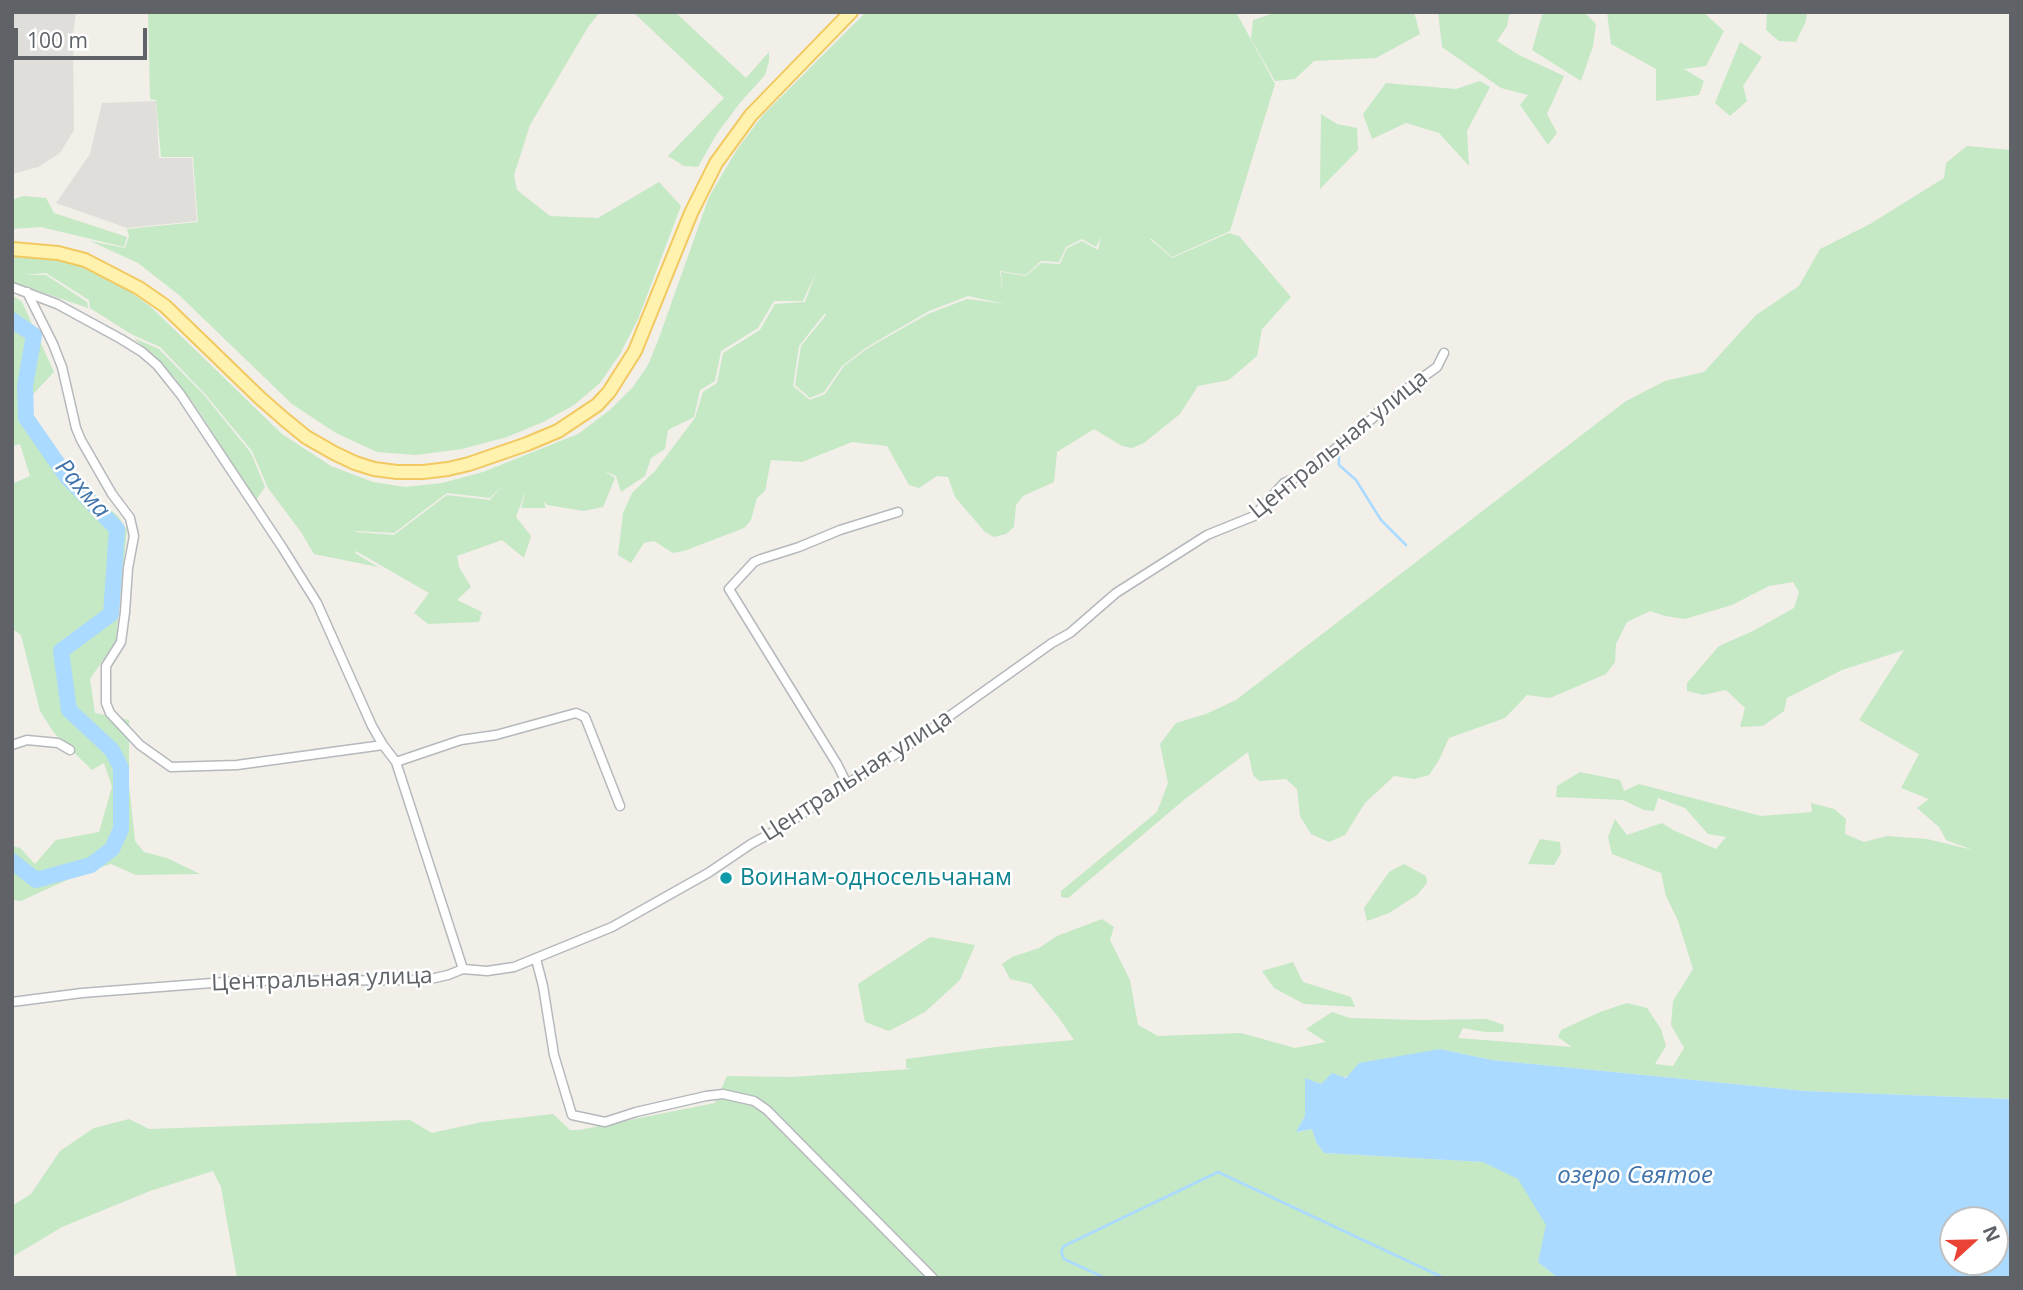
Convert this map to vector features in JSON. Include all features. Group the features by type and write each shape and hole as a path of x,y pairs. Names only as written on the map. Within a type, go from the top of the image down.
{"main road":[{"path":"12,249 58,253 85,260 139,288 165,306 268,405 306,437 334,453 374,469 397,472 448,470 527,444 558,430 597,405 609,392 635,351 691,213 716,163 751,115 851,12"}],"street":[{"path":"12,287 57,304 121,339 142,352 169,378 304,580 372,726 396,762 463,969"},
{"path":"27,292 62,367 81,440 112,494 130,518 134,536 121,642 106,666 106,703 110,713 140,745 171,767 237,765 383,746"},
{"name":"Центральная улица","path":"12,1002 82,993 238,981 426,980 463,969 487,971 514,967 612,927 708,873 909,746 1052,643 1070,633 1116,593 1207,535 1254,516 1284,483 1319,462 1373,418 1383,406 1437,367 1444,353"},
{"path":"847,784 729,589 754,562 840,530 898,513"},
{"path":"396,762 461,740 496,735 576,713 585,717 620,806"},
{"path":"12,745 27,740 58,743 70,750"},
{"path":"536,960 554,1055 572,1115 605,1122 706,1096 723,1094 754,1101 767,1110 933,1278"}],"shaded area":[{"path":"12,12 76,12 73,34 74,130 60,153 38,167 12,174"},
{"path":"156,101 159,158 192,158 197,221 127,228 56,203 90,154 102,103"}],"green space":[{"path":"148,12 600,12 588,27 530,125 514,175 517,190 550,216 598,218 659,182 681,206 638,319 620,354 600,383 574,405 507,437 462,449 416,455 377,452 336,433 292,404 179,295 138,263 90,241 125,248 129,236 127,229 198,222 193,157 161,157 156,100 150,99"},
{"path":"633,12 675,12 746,78 769,52 765,75 716,135 698,167 684,166 668,156 724,98"},
{"path":"866,12 1236,12 1275,84 1230,231 1172,257 1150,239 1172,258 1229,233 1239,236 1291,297 1262,329 1257,356 1229,380 1198,386 1180,414 1144,443 1132,448 1122,446 1094,429 1057,452 1054,482 1023,496 1016,505 1014,527 1006,534 994,537 985,532 955,497 948,477 937,476 919,488 909,485 887,446 852,442 802,462 771,460 765,491 757,498 751,520 744,528 673,553 654,541 644,543 631,563 618,555 623,513 632,493 655,471 695,418 703,392 717,383 723,353 760,330 775,304 805,302 816,272 803,301 774,301 758,328 721,351 715,381 700,390 694,417 668,430 665,449 651,458 645,476 621,492 616,476 604,471 615,478 603,507 584,511 547,505 543,501 546,508 521,508 526,490 516,517 531,536 524,558 502,540 457,556 459,567 471,587 457,600 482,612 479,622 428,624 414,613 429,593 356,551 355,553 378,567 314,554 268,488 252,451 205,394 160,347 131,334 90,308 89,300 46,273 25,275 46,275 87,302 88,308 12,282 12,253 49,255 84,264 116,281 151,307 282,434 331,466 373,482 405,487 442,483 483,472 578,434 610,410 633,387 648,365 659,338 709,197 736,151 763,115","holes":["1101,237 1098,250 1082,241 1067,248 1060,264 1041,263 1026,276 1001,272 1003,297 1000,271 1026,275 1041,261 1059,262 1066,247 1082,239 1096,247","968,296 1005,304 967,299 928,314 868,348 844,366 825,394 810,400 793,386 799,346 825,313 801,346 795,385 810,398 824,392 842,366 867,347 929,311","502,486 490,500 447,495 394,535 355,532 394,533 447,493 490,498"]},
{"path":"1277,12 1414,12 1420,34 1376,58 1314,61 1295,79 1275,81 1251,39 1253,20"},
{"path":"1438,12 1510,12 1507,26 1497,41 1519,55 1564,76 1547,114 1557,133 1548,145 1520,105 1528,95 1501,88 1442,47"},
{"path":"1548,12 1584,12 1596,24 1593,46 1581,81 1532,50 1542,15"},
{"path":"1607,12 1703,12 1724,31 1706,66 1684,69 1704,81 1699,95 1656,101 1656,69 1611,44"},
{"path":"1767,12 1807,12 1806,21 1796,42 1779,41 1766,30"},
{"path":"1740,42 1762,57 1743,86 1747,101 1730,116 1715,103"},
{"path":"1480,81 1490,87 1467,131 1469,166 1439,133 1406,123 1372,139 1363,114 1386,83 1456,89"},
{"path":"1321,114 1337,124 1357,128 1358,150 1320,189"},
{"path":"1967,146 2011,150 2011,1099 1805,1091 1492,1060 1440,1049 1321,1084 1306,1079 1305,1116 1297,1132 1312,1129 1316,1142 1324,1153 1484,1162 1519,1179 1547,1225 1538,1262 1558,1278 237,1278 221,1187 213,1171 150,1191 62,1227 12,1257 12,1206 31,1194 60,1151 94,1128 129,1119 149,1129 410,1120 432,1133 482,1122 553,1114 570,1130 579,1130 715,1103 727,1076 792,1077 912,1069 906,1068 906,1059 1074,1040 1031,984 1010,979 1002,964 1012,957 1039,948 1057,936 1102,919 1114,927 1110,940 1130,980 1138,1025 1158,1036 1241,1033 1295,1048 1326,1042 1306,1029 1332,1012 1350,1018 1487,1019 1504,1025 1503,1032 1463,1028 1458,1038 1572,1047 1558,1037 1561,1030 1627,1003 1647,1008 1661,1029 1666,1046 1655,1064 1673,1066 1684,1048 1671,1025 1673,1001 1693,969 1678,921 1666,896 1661,873 1612,854 1608,837 1615,819 1627,835 1662,823 1716,849 1726,837 1708,834 1685,808 1658,798 1654,811 1644,810 1623,800 1556,797 1557,786 1580,772 1620,780 1624,791 1639,784 1761,816 1812,812 1811,803 1834,809 1846,819 1845,834 1864,842 1887,836 1927,839 1973,850 1946,840 1939,827 1917,808 1929,799 1901,788 1919,754 1859,720 1904,650 1842,670 1787,698 1784,711 1763,726 1740,727 1745,708 1726,690 1703,695 1687,691 1687,683 1719,646 1794,608 1799,592 1793,582 1769,586 1732,605 1685,619 1650,611 1627,622 1616,644 1615,662 1606,674 1550,698 1527,695 1505,718 1449,738 1429,775 1414,779 1394,776 1365,803 1345,835 1329,842 1311,834 1300,816 1297,789 1286,779 1259,781 1253,775 1248,752 1185,799 1068,898 1061,897 1061,891 1157,812 1168,783 1160,744 1176,723 1206,714 1236,700 1626,401 1665,381 1704,372 1756,315 1799,286 1820,249 1870,224 1944,178 1946,163"},
{"path":"23,196 46,198 54,213 127,237 124,247 41,227 12,229 12,200"},
{"path":"12,295 22,302 54,372 21,407 58,451 70,475 118,516 127,530 116,641 90,679 95,713 129,720 129,785 135,841 144,852 167,858 200,874 136,875 111,864 80,874 21,901 12,900 12,846 20,848 35,864 56,840 99,832 112,787 104,763 92,770 54,733 40,711 21,635 12,629 12,484 30,476 20,444 12,446"},
{"path":"134,338 159,349 204,395 251,453 265,487 256,500 175,378"},
{"path":"1540,839 1560,842 1561,853 1554,865 1528,864"},
{"path":"1404,864 1426,876 1427,883 1417,895 1389,913 1367,921 1364,908 1389,872"},
{"path":"930,937 975,945 960,980 925,1012 889,1031 865,1022 858,984"},
{"path":"1293,962 1303,982 1351,997 1355,1007 1304,1004 1274,988 1262,971"}],"water":[{"name":"озеро Святое","path":"1440,1049 1492,1060 1805,1091 2011,1099 2011,1278 1558,1278 1538,1262 1546,1225 1518,1179 1483,1162 1324,1153 1316,1142 1312,1129 1296,1132 1305,1116 1305,1078 1321,1084 1332,1073 1346,1078 1359,1063"}],"waterway":[{"name":"Рахма","path":"12,320 34,335 25,386 26,418 67,477 117,529 111,614 61,651 69,710 112,750 121,768 121,829 112,849 91,865 36,880 12,861"},
{"path":"1339,450 1339,465 1356,480 1381,520 1406,545"},
{"path":"1105,1278 1064,1259 1061,1251 1064,1246 1218,1172 1444,1278"}],"place":[{"name":"Воинам-односельчанам","path":"726,878"}]}
